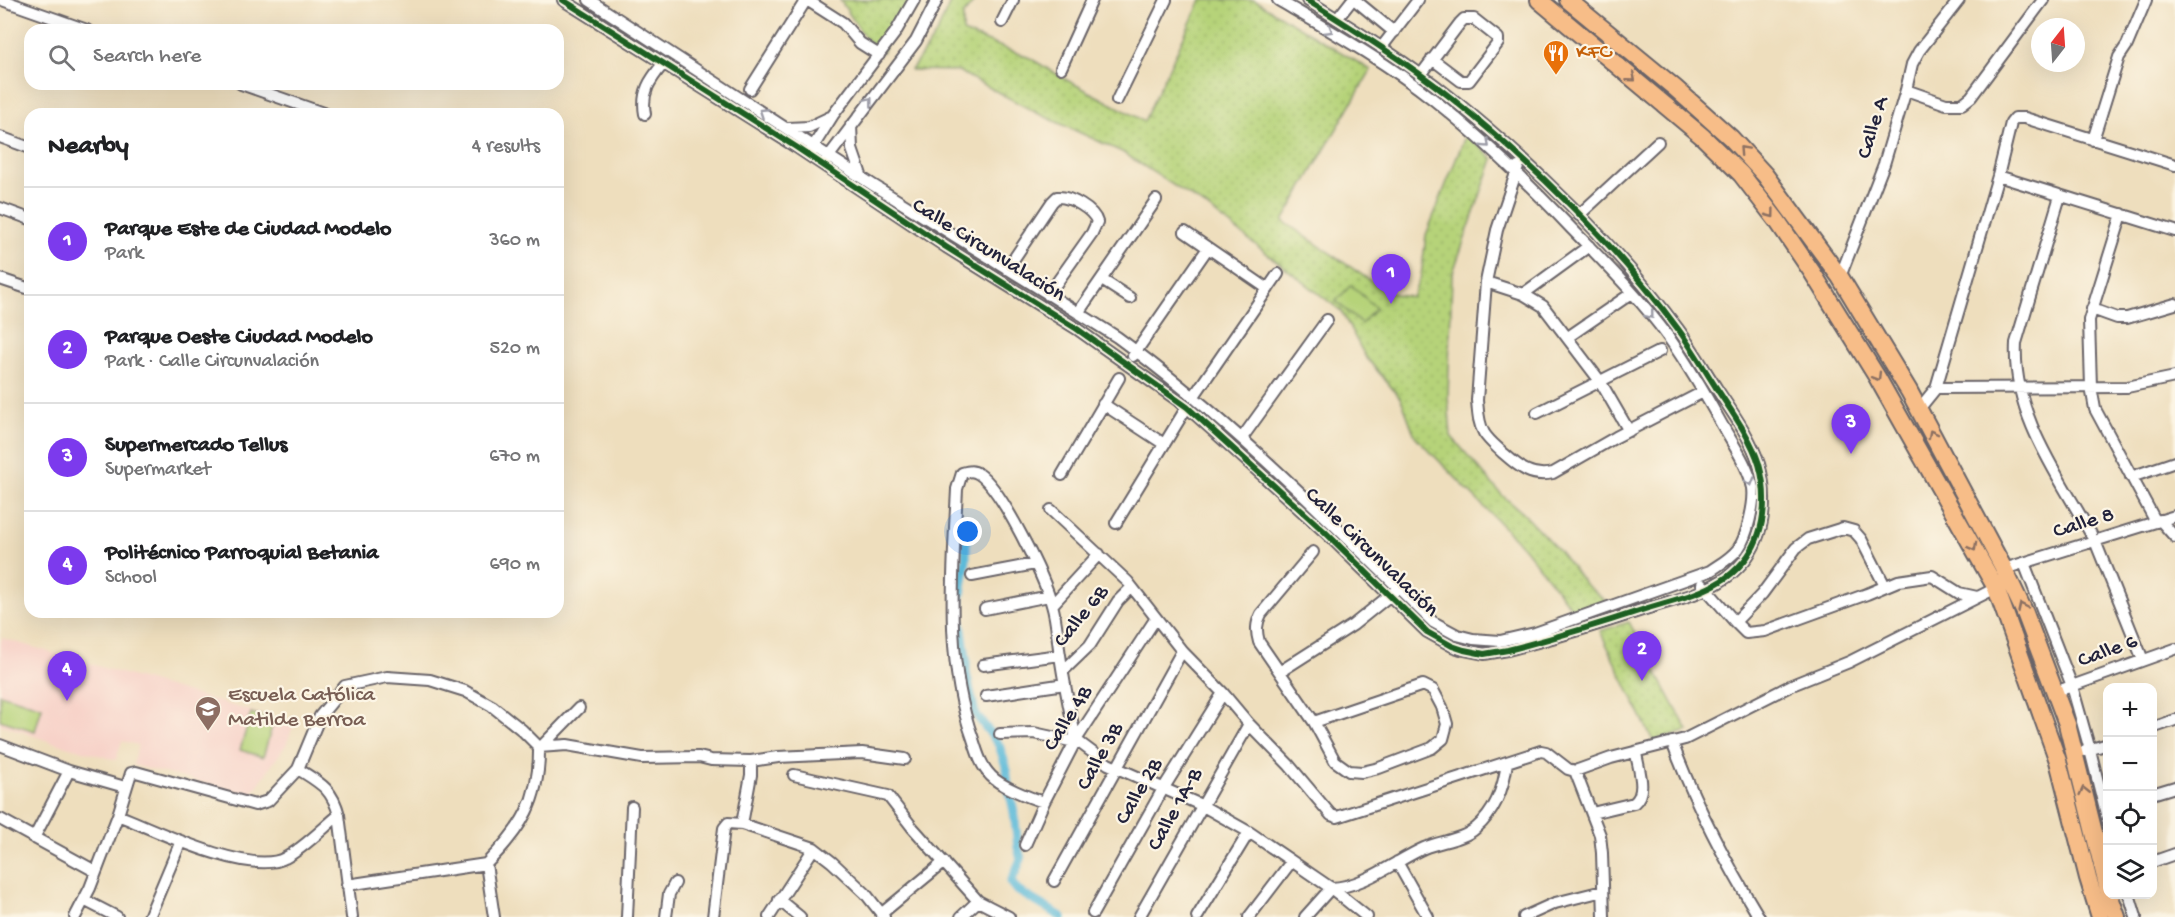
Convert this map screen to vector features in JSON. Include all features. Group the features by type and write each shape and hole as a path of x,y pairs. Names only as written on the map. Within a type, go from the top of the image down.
{"main road":[{"path":"1539,0 1703,137 1741,174 1801,255 1871,368 1996,588 2058,761 2100,917"},
{"path":"1568,0 1675,88 1731,138 1765,175 1840,277 1919,409 2025,613 2067,724 2083,752 2100,811 2103,845"},
{"path":"2111,899 2117,917"}],"street":[{"path":"2,0 70,24"},
{"name":"Calle Circunvalación","path":"563,0 663,64 810,151 863,178 1136,351 1194,396 1242,438 1433,622 1457,634 1473,639 1500,641 1535,633 1710,571 1729,559 1740,547 1750,517 1753,488 1740,456 1669,338 1589,246 1478,136 1432,98 1367,54 1278,0"},
{"name":"Calle Circunvalación","path":"589,0 787,128 810,151"},
{"path":"750,90 807,0 843,23 860,43 879,55"},
{"path":"810,151 833,115 898,28 914,0"},
{"path":"826,160 916,40 937,0"},
{"path":"1002,22 1013,0"},
{"path":"1061,68 1092,0"},
{"path":"1117,100 1166,0"},
{"name":"Calle Circunvalación","path":"826,160 946,247 1077,329 1187,407 1325,532 1427,632 1452,646 1484,654 1508,650 1561,636 1707,588 1730,575 1755,546 1764,511 1765,492 1759,462 1732,413 1679,330 1636,276 1579,215 1520,158 1420,75 1306,0"},
{"path":"1337,19 1353,0 1394,32"},
{"path":"1381,48 1419,0"},
{"name":"Calle A","path":"1840,277 1884,164 1914,59 1959,0"},
{"path":"1906,90 1946,104 1962,104 1971,97 2043,0"},
{"path":"2093,140 2119,57 2127,45 2146,0"},
{"path":"1420,75 1464,19 1474,18 1498,38 1498,43 1469,81 1461,81 1432,60"},
{"path":"898,28 916,40"},
{"path":"645,114 645,91 649,80 663,64"},
{"path":"258,90 309,108"},
{"path":"787,128 809,127 833,115"},
{"path":"1919,409 1936,388 1998,176 2011,123 2015,118 2025,118 2175,165"},
{"path":"851,125 852,149 863,178"},
{"path":"0,137 24,146"},
{"path":"1579,215 1658,142"},
{"path":"1520,158 1497,230 1486,282 1477,400 1478,418 1493,444 1522,470 1542,476 1553,473 1703,392"},
{"path":"1998,176 2175,231"},
{"path":"2060,196 2016,344 2015,363 2024,407 2036,436 2093,537 2143,660"},
{"path":"1007,269 1052,202 1057,197 1069,198 1095,215 1097,222 1092,233 1048,295"},
{"path":"1077,313 1156,200"},
{"path":"0,208 24,217"},
{"path":"2122,214 2089,320 2091,387 2095,409 2131,477 2158,521 2175,537"},
{"path":"1185,232 1268,289"},
{"path":"1523,294 1589,246"},
{"path":"1127,363 1208,248"},
{"path":"1194,396 1278,274"},
{"path":"0,279 24,287"},
{"path":"1102,280 1131,298"},
{"path":"1486,282 1523,294 1543,306 1600,381 1629,431"},
{"path":"1568,337 1632,293"},
{"path":"2092,309 2117,318 2127,318 2175,304"},
{"path":"1242,438 1327,320"},
{"path":"1537,413 1660,351"},
{"path":"1936,388 2143,385 2175,377"},
{"path":"1062,475 1119,378"},
{"path":"1104,404 1164,444"},
{"path":"1116,523 1187,407"},
{"path":"2131,477 2175,462"},
{"path":"1044,802 991,777 981,761 968,725 956,663 952,624 957,489 962,473 970,471 978,473 987,481 1005,506 1051,600 1076,741"},
{"path":"1051,510 1100,554 1182,651 1294,770 1330,815 1337,817 1541,751 1546,752 1568,769 1575,771 1611,758 1685,740 1792,685 1849,662 1996,588"},
{"name":"Calle 8","path":"2004,569 2093,537 2175,516"},
{"path":"1735,622 1762,594 1796,548 1809,539 1843,528 1854,531 1861,539 1885,586"},
{"path":"1313,552 1258,620 1257,634 1259,642 1281,671 1339,765 1349,771 1362,772 1432,748 1443,739 1447,724 1433,690 1423,685 1314,722"},
{"path":"985,609 1051,600 1100,554"},
{"path":"2024,563 2072,686 2083,752 2103,746"},
{"path":"972,576 1035,564"},
{"path":"1694,576 1746,633 1765,631 1898,581 1932,576 1959,593 1977,597"},
{"name":"Calle 6B","path":"1063,671 1090,645 1118,601 1131,588"},
{"path":"1281,671 1353,625 1398,588"},
{"name":"Calle 4B","path":"1025,845 1044,802 1076,741 1155,618"},
{"name":"Calle 6","path":"2055,692 2175,649"},
{"name":"Calle 3B","path":"1054,881 1182,651"},
{"path":"983,665 1060,655"},
{"path":"75,917 118,814 131,773 136,772 189,785 255,805 268,801 298,769 320,716 345,686 387,676 430,680 465,691 492,706 540,747 567,745 642,759 699,756 711,760 751,761 862,753 905,759"},
{"name":"Calle 6B","path":"986,696 1065,684"},
{"name":"Calle 2B","path":"1093,913 1163,789 1223,693"},
{"path":"347,885 486,864 507,843 524,817 537,785 540,747 579,708"},
{"path":"2157,726 2175,720"},
{"name":"Calle 1A-B","path":"1139,917 1249,724"},
{"path":"1000,734 1034,732 1076,741 1117,768 1201,805 1249,832 1331,888 1361,915"},
{"path":"1672,742 1699,810 1730,870 1760,917"},
{"path":"0,745 69,771 125,787"},
{"path":"1592,813 1634,803 1639,799 1642,789 1636,753"},
{"path":"742,824 751,775 751,761"},
{"path":"1305,917 1331,888 1345,887 1359,882 1425,848 1476,828 1496,802 1502,789 1507,762"},
{"path":"298,769 326,787 335,800 339,814 352,917"},
{"path":"34,838 69,771"},
{"path":"1575,771 1600,835 1604,917"},
{"path":"794,775 888,796 912,827 978,901 1010,917"},
{"path":"2157,792 2175,787"},
{"path":"627,917 632,807"},
{"path":"118,814 181,841 224,856 262,863 284,859 339,814"},
{"path":"0,819 95,871"},
{"path":"713,917 724,828 728,823 742,824 814,848 849,878 882,915 944,862"},
{"path":"1197,917 1249,832"},
{"path":"149,917 181,841"},
{"path":"769,917 814,848"},
{"path":"2157,860 2175,854"},
{"path":"1250,917 1291,862"},
{"path":"1397,862 1428,917"},
{"path":"486,864 494,917"},
{"path":"666,917 669,894 675,883"},
{"path":"1524,917 1555,903 1602,891"},
{"path":"2130,899 2136,917"},
{"path":"84,900 117,917"},
{"path":"779,900 800,917"},
{"path":"961,917 978,901"}],"shaded area":[{"path":"2,638 294,724 286,745 251,795 133,765 138,745 122,741 116,760 51,742 0,724 0,644"}],"green space":[{"path":"840,0 911,0 882,52 866,39"},
{"path":"951,0 975,0 963,15 963,32 1030,58 1144,121 1201,0 1254,0 1371,70 1283,221 1383,289 1398,295 1412,297 1421,276 1426,235 1466,134 1493,159 1452,275 1448,397 1451,436 1502,495 1523,513 1559,551 1585,584 1607,602 1577,615 1525,549 1415,436 1401,399 1365,356 1341,311 1207,207 1122,152 1037,113 958,71 911,70 937,33"},
{"path":"1351,285 1376,308 1361,324 1336,301"},
{"path":"1629,622 1688,731 1653,741 1600,631"},
{"path":"0,694 42,707 35,731 0,720"},
{"path":"251,713 274,720 263,757 240,750"}],"waterway":[{"path":"966,535 966,560 960,601 966,673 975,713 999,745 1006,766 1021,859 1011,882 1018,891 1062,917"}],"cycle path":[{"path":"563,0 796,147 946,247 1077,329 1187,407 1325,532 1427,632 1452,646 1484,654 1508,650 1684,597 1728,577 1744,561 1757,539 1764,502 1762,476 1756,454 1746,435 1678,329 1600,236 1511,149 1450,97 1415,71 1307,0"}],"place":[{"name":"KFC","path":"1556,76"},
{"name":"Parque Este de Ciudad Modelo","path":"1391,304"},
{"name":"Supermercado Tellus","path":"1851,454"},
{"name":"Parque Oeste Ciudad Modelo","path":"1642,681"},
{"name":"Politécnico Parroquial Betania","path":"67,701"},
{"name":"Escuela Católica Matilde Berroa","path":"208,732"}]}
